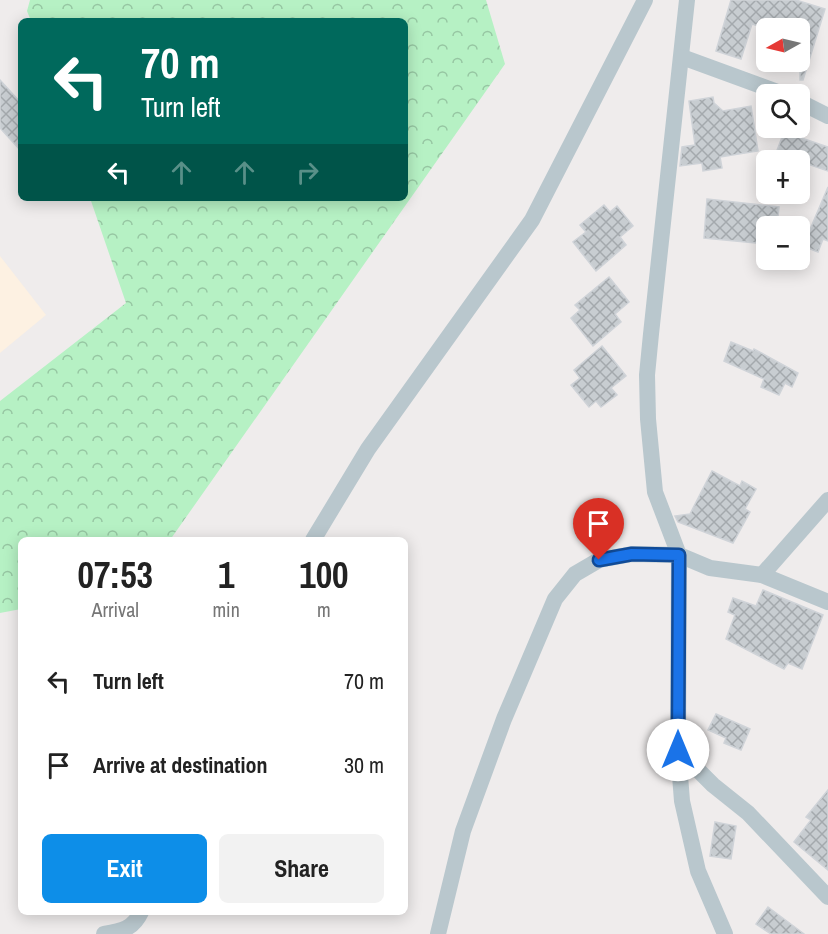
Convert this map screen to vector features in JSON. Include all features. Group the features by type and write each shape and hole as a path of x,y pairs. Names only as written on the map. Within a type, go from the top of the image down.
{"street":[{"path":"315,537 368,450 532,220 645,0"},
{"path":"687,0 647,375 648,428 655,492 679,555 678,750 682,801 688,836 698,871 725,934"},
{"path":"682,57 756,84"},
{"path":"810,107 828,116"},
{"path":"762,575 828,500"},
{"path":"438,934 463,831 504,719 555,599 575,574 599,560 632,554 679,555 710,568 762,575 828,602"},
{"path":"678,750 713,785 748,813 828,897"},
{"path":"104,934 126,930 133,926 139,915"}],"shaded area":[{"path":"0,256 46,315 0,353"}],"green space":[{"path":"30,0 486,0 505,64 172,537 18,537 18,610 0,613 0,401 126,303 91,201 408,201 408,18 30,18 27,11"}],"building":[{"path":"731,0 796,0 825,9 810,57 810,18 756,18 756,25 752,24 741,59 716,51"},
{"path":"800,72 805,72 803,80 800,80"},
{"path":"0,80 18,100 18,148 0,128"},
{"path":"713,97 714,103 723,111 751,106 758,150 720,157 722,168 703,171 702,163 680,166 682,147 695,145 689,101"},
{"path":"782,138 802,138 828,147 828,171 810,165 810,150 777,150"},
{"path":"828,187 828,241 823,239 818,252 810,249 810,229"},
{"path":"707,199 779,207 778,216 756,216 756,243 704,238"},
{"path":"604,205 610,212 617,206 633,226 620,237 626,245 596,271 573,242 586,232 580,225"},
{"path":"609,277 629,302 615,314 621,322 593,346 571,318 580,310 575,305"},
{"path":"731,342 753,351 754,349 798,373 792,387 785,383 779,395 761,387 764,379 724,361"},
{"path":"602,346 626,376 611,388 617,395 601,407 596,401 589,407 571,385 580,378 574,370"},
{"path":"712,471 740,486 742,481 756,489 745,509 750,512 733,543 678,522 675,516 690,514"},
{"path":"763,590 823,615 802,669 788,663 784,669 726,639 735,615 728,612 733,598 756,606"},
{"path":"716,714 750,729 741,750 724,743 726,738 708,730"},
{"path":"828,790 828,870 794,842 811,820 806,817"},
{"path":"715,822 736,826 731,859 710,856"},
{"path":"768,907 804,934 771,934 756,924"}],"route":[{"path":"599,560 632,554 679,555 678,750"}]}
